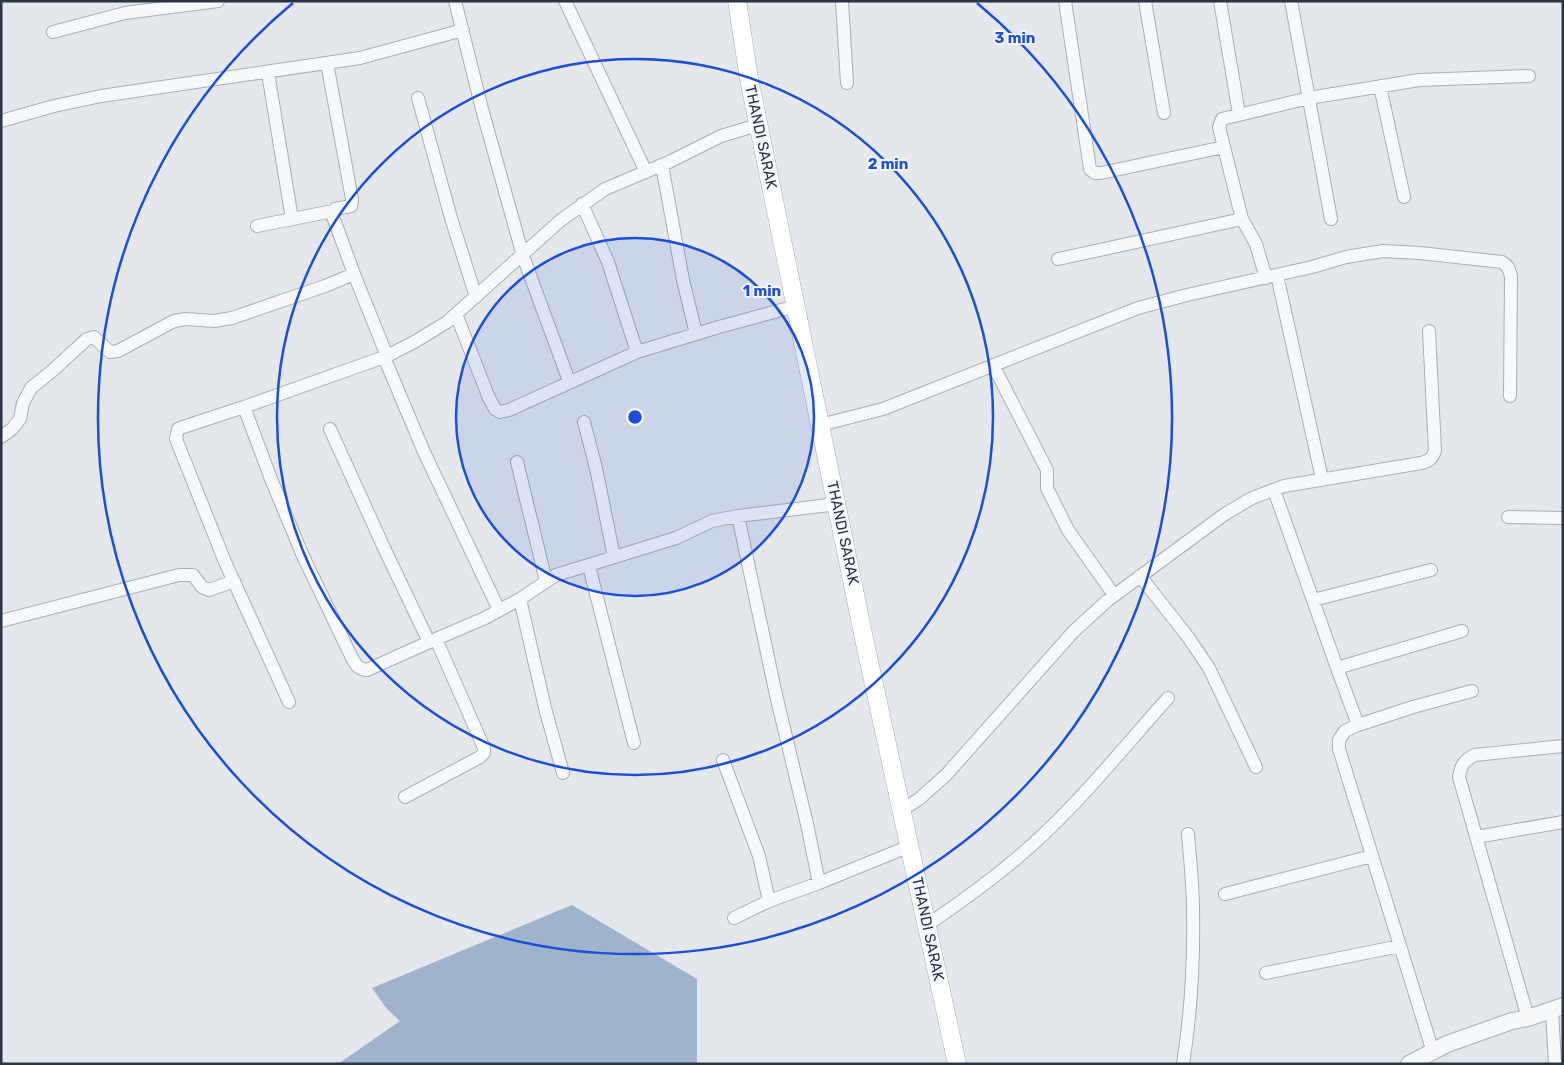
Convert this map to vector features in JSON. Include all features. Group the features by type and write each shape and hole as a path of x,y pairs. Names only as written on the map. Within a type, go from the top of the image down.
{"main road":[{"name":"THANDI SARAK","path":"737,1 749,79 820,425 957,1064"}],"street":[{"path":"53,32 125,13 218,1"},
{"path":"456,1 482,109 522,256 570,381"},
{"path":"565,1 646,172"},
{"path":"842,1 847,84"},
{"path":"1066,1 1090,169 1095,173 1101,173 1224,147"},
{"path":"1145,1 1164,113"},
{"path":"1220,1 1239,114"},
{"path":"1292,1 1331,219"},
{"path":"1,121 54,106 101,96 360,58 463,30"},
{"path":"257,226 351,206 352,199 328,63"},
{"path":"268,73 292,219"},
{"path":"1322,478 1271,276 1242,219 1219,127 1220,123 1226,118 1239,114 1308,98 1419,80 1528,76"},
{"path":"1380,86 1404,197"},
{"path":"418,98 451,218 476,297"},
{"path":"288,702 234,581 185,464 176,439 178,430 385,357 416,341 447,322 561,220 605,189 662,165 722,136 758,124"},
{"path":"662,165 683,280 696,334"},
{"path":"582,204 608,262 637,352"},
{"path":"332,211 385,357 424,452 499,610"},
{"path":"1058,259 1242,219"},
{"path":"820,425 883,408 1138,308 1346,257 1384,251 1502,262 1508,267 1511,276 1510,396"},
{"path":"1,437 12,429 20,419 23,403 30,388 52,371 86,339 94,337 110,352 118,351 174,321 192,319 214,321 232,318 354,274"},
{"path":"456,314 489,398 495,409 500,412 509,410 637,352 796,306"},
{"path":"902,810 919,799 946,775 1072,632 1114,595 1225,514 1252,498 1284,486 1322,478 1421,463 1432,458 1435,452 1430,331"},
{"path":"993,365 1047,470 1047,488 1068,530 1114,595"},
{"path":"244,407 270,479 300,547 352,658 358,667 367,670 499,610 520,599 556,575 676,538 712,522 738,516 837,504"},
{"path":"584,422 596,468 614,557"},
{"path":"330,429 385,550 484,748 484,753 480,757 405,797"},
{"path":"516,462 546,581"},
{"path":"1274,490 1336,668 1358,725"},
{"path":"738,516 819,883"},
{"path":"1508,517 1563,518"},
{"path":"589,566 634,743"},
{"path":"1313,600 1431,570"},
{"path":"1,621 179,575 193,575 202,587 209,590 234,581"},
{"path":"1140,576 1188,637 1209,668 1227,702 1256,767"},
{"path":"520,599 562,773"},
{"path":"1336,668 1462,631"},
{"path":"1433,1052 1339,748 1339,740 1344,731 1358,725 1413,707 1472,691"},
{"path":"927,926 974,893 1033,844 1081,796 1168,698"},
{"path":"1528,1018 1459,777 1460,767 1465,759 1475,755 1563,746"},
{"path":"723,760 759,856 769,902"},
{"path":"1476,837 1563,822"},
{"path":"1183,1064 1189,1028 1193,973 1193,909 1188,834"},
{"path":"734,918 769,902 910,846"},
{"path":"1225,894 1372,856"},
{"path":"1266,972 1400,946"},
{"path":"1409,1064 1447,1044 1470,1035 1557,1008 1555,1064"}],"water":[{"path":"572,905 697,979 697,1064 338,1064 400,1021 387,1009 372,988"}]}
